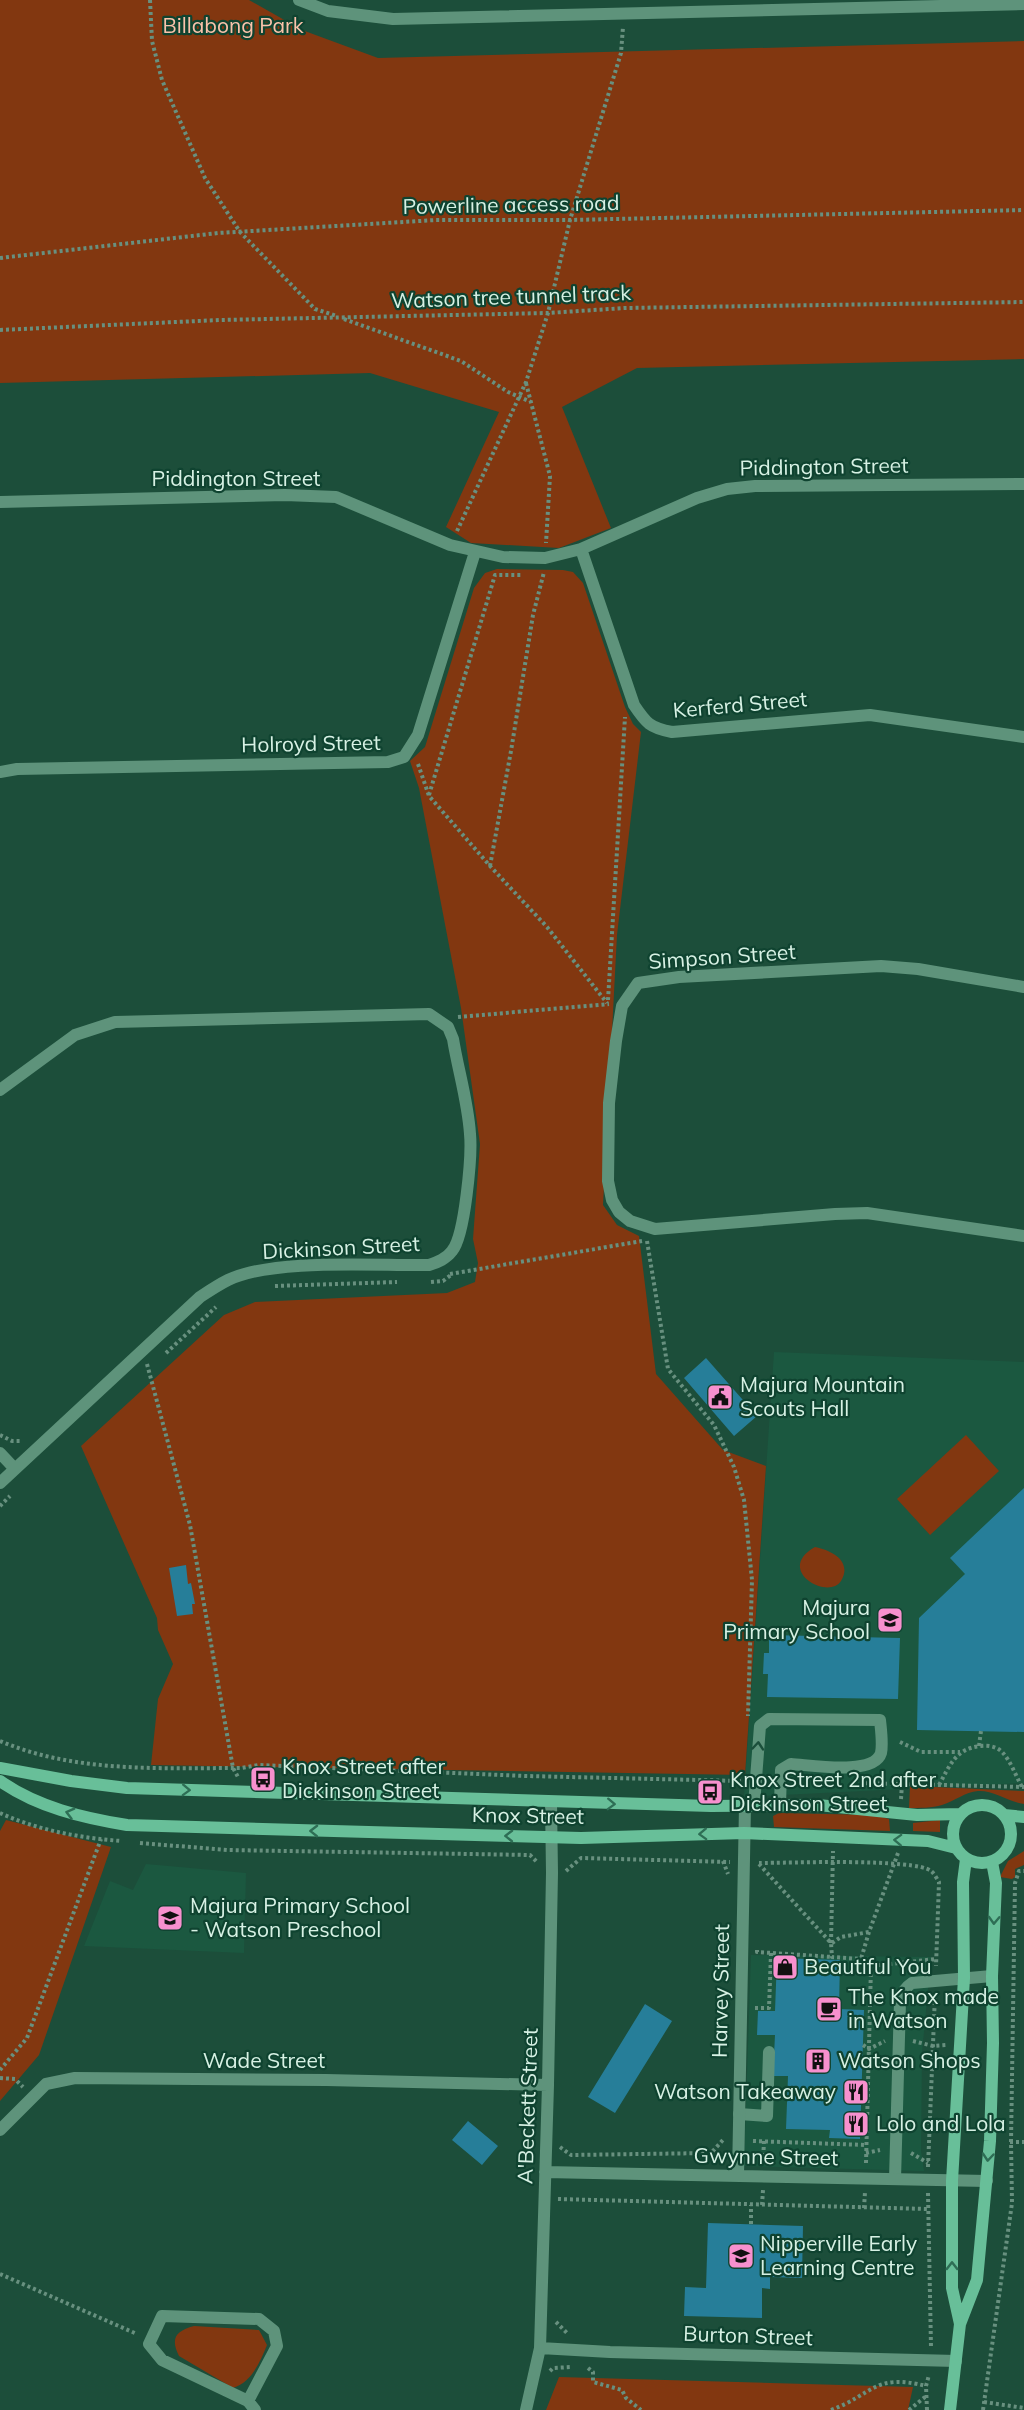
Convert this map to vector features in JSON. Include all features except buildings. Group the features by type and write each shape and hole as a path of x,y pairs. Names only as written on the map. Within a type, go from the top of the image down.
{"street":[{"path":"299,0 328,11 393,19 647,6 1024,4"},
{"name":"Piddington Street","path":"0,502 285,495 336,497 450,545 503,557 545,558 581,549 698,498 728,489 755,486 1024,484"},
{"name":"Kerferd Street","path":"581,549 634,705 644,720 656,729 672,732 870,715 1024,737"},
{"path":"412,746 475,552"},
{"name":"Holroyd Street","path":"0,772 17,769 388,762 404,757 412,746"},
{"name":"Simpson Street","path":"1024,987 918,969 881,966 656,979 638,983 622,1006 609,1103 608,1181 612,1200 619,1212 630,1221 655,1229 867,1213 1024,1236"},
{"path":"0,1090 75,1035 114,1022 398,1013 429,1014 439,1019"},
{"name":"Dickinson Street","path":"0,1483 200,1297 229,1280 252,1272 307,1266 429,1265 442,1260 453,1250 459,1239 468,1178 470,1134 453,1039 448,1027 439,1019"},
{"path":"0,1453 15,1469"},
{"name":"Harvey Street","path":"738,2176 744,1833 755,1781 760,1726 769,1719 880,1720 881,1754 873,1764 862,1767 791,1764 782,1770 780,1806"},
{"name":"Knox Street","path":"0,1768 127,1788 551,1802 818,1805 917,1815 960,1814"},
{"name":"Knox Street","path":"0,1781 16,1792 58,1809 127,1826 552,1835 581,1838 744,1833 928,1841 956,1848"},
{"name":"A'Beckett Street","path":"526,2410 540,2348 548,2085 551,1802"},
{"path":"984,1804 996,1808 1004,1815 1011,1831 1009,1844 1003,1854 992,1862 979,1863 966,1859 956,1848 953,1829 960,1814 971,1807 984,1804"},
{"path":"1004,1815 1024,1817"},
{"path":"1009,1844 1024,1844"},
{"path":"960,2324 952,2288 952,2181 964,1978 963,1882 966,1859"},
{"path":"950,2410 960,2324 977,2280 987,2181 993,2043 992,1976 996,1883 992,1862"},
{"path":"895,2179 900,2002 906,1986 935,1980 992,1976"},
{"path":"739,2114 767,2116 769,2052"},
{"name":"Wade Street","path":"0,2130 45,2084 75,2079 326,2080 548,2085"},
{"name":"Gwynne Street","path":"545,2172 987,2181"},
{"path":"162,2316 259,2319 274,2331 277,2346 251,2405 162,2360 149,2344 162,2316"},
{"name":"Burton Street","path":"540,2348 956,2361"}],"path":[{"path":"150,0 152,41 162,80 205,178 240,232 315,309 461,361 531,402"},
{"path":"450,545 526,382 548,313 570,220 621,53"},
{"name":"Powerline access road","path":"0,258 240,232 435,220 570,220 1024,210"},
{"name":"Watson tree tunnel track","path":"0,330 548,313 637,308 1024,302"},
{"path":"490,866 533,615 544,574 550,476 526,382"},
{"path":"537,574 544,574"},
{"path":"429,796 495,575 530,575"},
{"path":"606,1015 624,717 634,705"},
{"path":"412,746 429,796 546,927 608,1003"},
{"path":"439,1019 608,1003 622,1006"},
{"path":"655,1229 647,1241 668,1369 714,1425 734,1467 744,1500 752,1580 748,1722"},
{"path":"626,1235 633,1239 647,1241"},
{"path":"420,1282 443,1281 451,1275 647,1241"},
{"path":"442,1260 451,1275"},
{"path":"267,1286 408,1282"},
{"path":"142,1351 167,1433 190,1525 233,1768 240,1780"},
{"path":"979,1746 981,1731"},
{"path":"0,1741 69,1761 108,1766 233,1768 258,1765 527,1776 755,1781"},
{"path":"900,1742 921,1752 961,1752"},
{"path":"939,1785 952,1762 961,1752 968,1747 988,1745 1003,1753 1023,1787"},
{"path":"857,1783 1023,1787"},
{"path":"0,1813 50,1829 100,1840 123,1842"},
{"path":"0,2070 27,2038 100,1840"},
{"path":"135,1843 227,1850 530,1855 538,1865"},
{"path":"565,1871 581,1858"},
{"path":"723,1861 728,1875"},
{"path":"758,1874 758,1863 831,1943"},
{"path":"832,1863 832,1957"},
{"path":"861,1959 896,1863 924,1867 932,1871 939,1882 928,2180 931,2361 926,2386 927,2410"},
{"path":"983,2410 1012,2203 1016,1884 1019,1871 1024,1870"},
{"path":"831,1943 841,1937 869,1932"},
{"path":"757,1941 757,1952 861,1959"},
{"path":"861,1959 865,1965 872,1966 936,1959"},
{"path":"864,2208 872,1966"},
{"path":"869,2049 890,2038"},
{"path":"863,2045 869,2049"},
{"path":"0,2078 15,2079 32,2096"},
{"path":"558,2146 571,2155 711,2153 724,2139"},
{"path":"750,2141 866,2145"},
{"path":"1011,2142 1024,2142"},
{"path":"557,2199 928,2209"},
{"path":"751,2205 751,2224"},
{"path":"0,2274 140,2335 149,2344"},
{"path":"583,2368 591,2368 593,2382 622,2390 627,2398 641,2410"},
{"path":"831,2410 884,2382 897,2380 926,2386"},
{"path":"909,2410 926,2396"},
{"path":"984,2402 1024,2408"}],"shaded area":[{"name":"Majura Primary School","path":"774,1352 1024,1362 1024,1783 744,1797"},
{"name":"Majura Primary School - Watson Preschool","path":"146,1864 246,1873 244,1953 84,1946 110,1881 133,1890"},
{"name":"Watson Shops","path":"751,1955 931,1957 922,2053 921,2151 924,2171 744,2166"}],"green space":[{"name":"Billabong Park","path":"0,0 249,0 302,30 378,58 1024,41 1024,359 637,368 562,407 611,528 559,548 471,543 446,527 499,412 370,373 0,383"},
{"path":"497,569 563,570 573,572 583,583 625,707 633,724 641,732 617,935 603,1205 617,1225 639,1236 656,1374 723,1450 766,1466 745,1775 151,1765 158,1699 173,1664 158,1630 157,1618 81,1446 224,1315 255,1302 447,1293 475,1282 478,1263 473,1239 480,1144 461,1008 419,788 410,761 425,747 474,588 485,573"},
{"path":"966,1435 999,1471 930,1535 897,1499"},
{"path":"815,1547 828,1551 842,1562 844,1574 841,1581 834,1586 816,1585 802,1573 800,1565 804,1556"},
{"path":"910,1786 1024,1791 1024,1804 989,1792 978,1791 938,1806 909,1808"},
{"path":"779,1813 874,1815 889,1819 890,1831 774,1827 773,1816"},
{"path":"6,1820 111,1847 39,2055 0,2101 0,1831"},
{"path":"940,1820 940,1832 913,1831 913,1823"},
{"path":"1024,1851 1024,1865 1015,1869 1015,1877 1012,1879 1000,1877 1008,1861"},
{"path":"194,2326 259,2330 267,2345 250,2376 233,2388 179,2356 175,2344 176,2336 183,2330"},
{"path":"559,2377 913,2387 908,2410 546,2410"}],"place":[{"name":"Majura Mountain Scouts Hall","path":"720,1397"},
{"name":"Majura Primary School","path":"890,1620"},
{"name":"Knox Street after Dickinson Street","path":"263,1779"},
{"name":"Knox Street 2nd after Dickinson Street","path":"710,1792"},
{"name":"Majura Primary School - Watson Preschool","path":"170,1918"},
{"name":"Beautiful You","path":"785,1967"},
{"name":"The Knox made in Watson","path":"829,2009"},
{"name":"Watson Shops","path":"818,2061"},
{"name":"Watson Takeaway","path":"856,2092"},
{"name":"Lolo and Lola","path":"856,2124"},
{"name":"Nipperville Early Learning Centre","path":"741,2256"}]}
